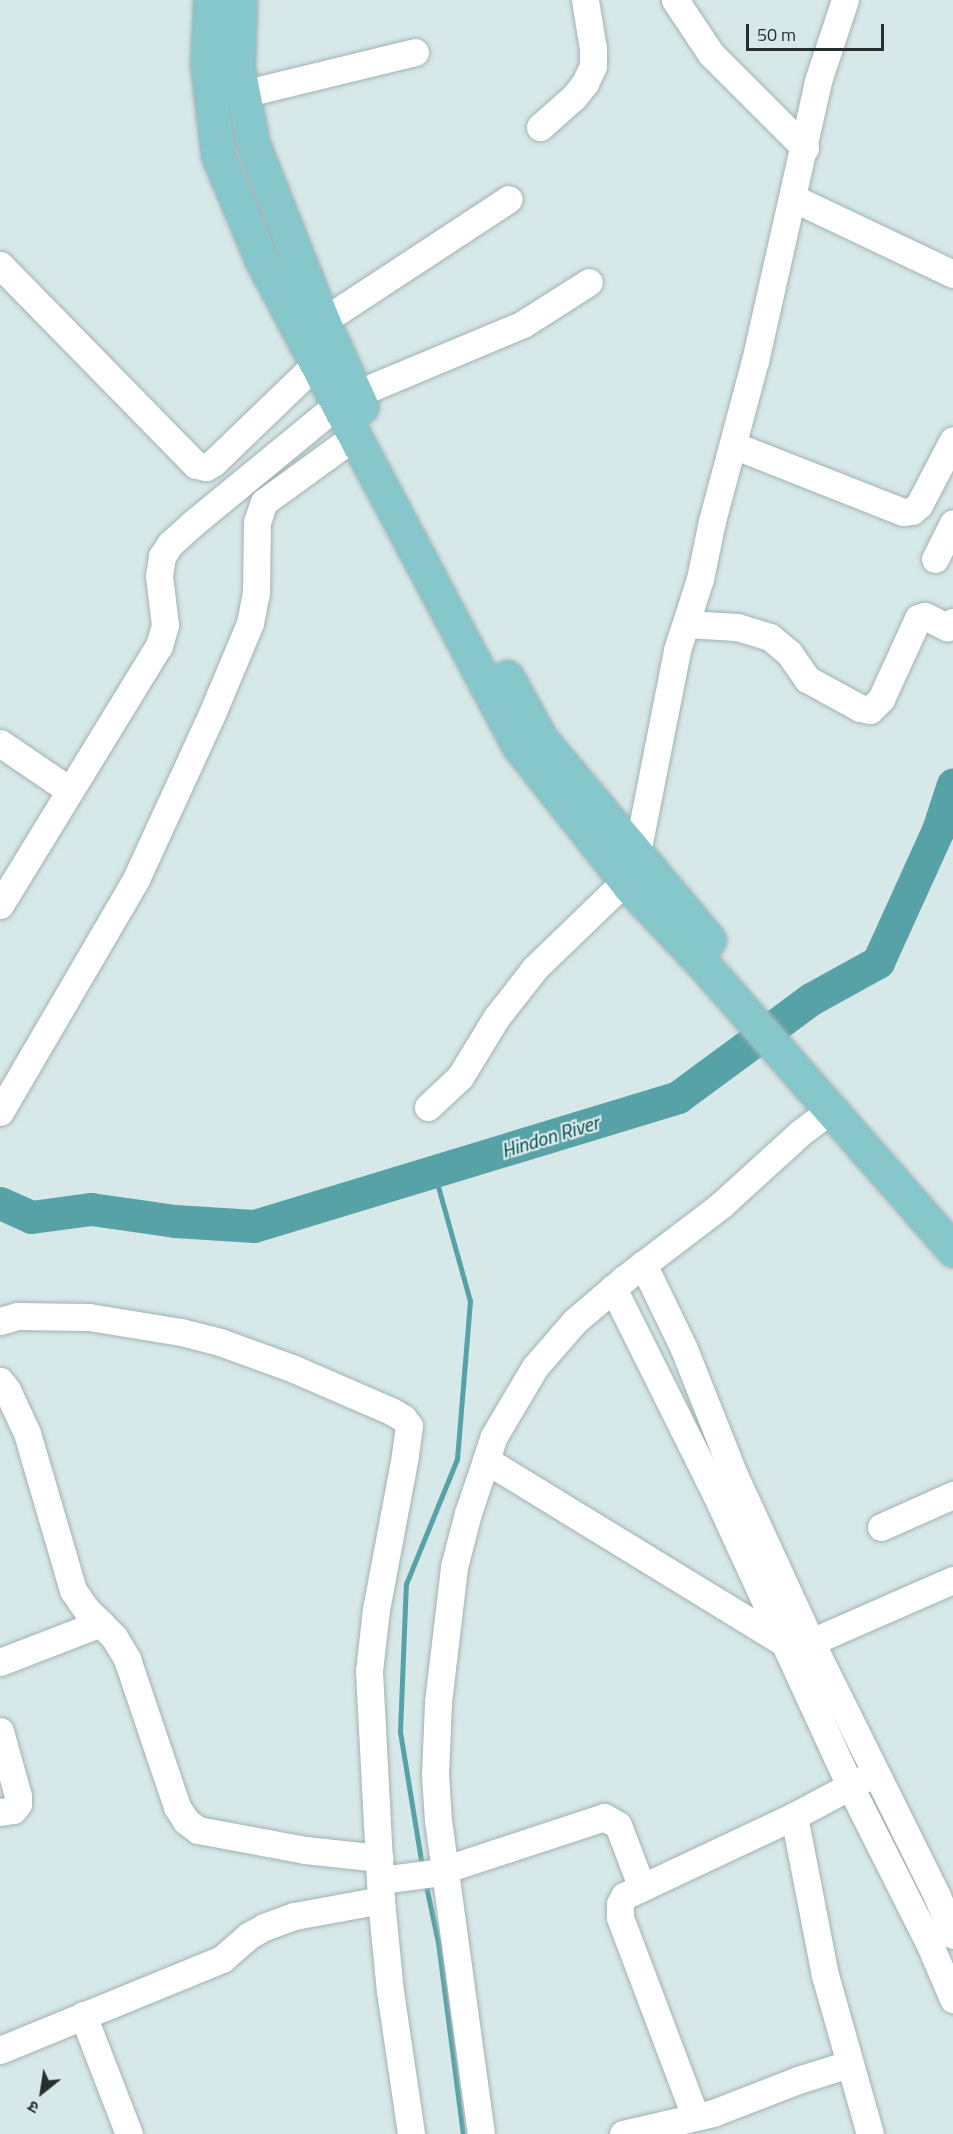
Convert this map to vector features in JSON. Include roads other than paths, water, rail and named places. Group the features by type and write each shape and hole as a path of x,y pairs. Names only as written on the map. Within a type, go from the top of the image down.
{"main road":[{"path":"210,0 207,64 218,156 262,261 316,364 374,433 541,739 593,821 631,875 710,957 953,1250"},
{"path":"240,0 238,68 253,144 323,321 355,436 518,745 593,821"},
{"path":"833,1103 953,1223"}],"street":[{"path":"540,127 574,98 593,66 593,49 585,0"},
{"path":"675,0 711,54 804,148"},
{"path":"429,1107 460,1077 496,1018 535,968 631,875 671,674 733,445 793,198 818,81 845,0"},
{"path":"243,94 416,52"},
{"path":"323,321 509,198"},
{"path":"793,198 953,274"},
{"path":"0,265 196,465 206,467 213,463 316,364"},
{"path":"0,905 163,637 165,611 159,576 162,556 170,544 346,399 523,324 589,282"},
{"path":"0,1112 136,879 211,716 250,623 255,593 257,522 264,502 355,436"},
{"path":"733,445 903,512 912,511 919,505 953,440"},
{"path":"935,559 953,523"},
{"path":"686,624 738,627 770,637 789,653 807,679 860,708 870,710 881,699 918,618 926,616 947,627 953,622"},
{"path":"0,743 69,790"},
{"path":"482,2134 440,1871 435,1775 444,1645 454,1567 468,1514 494,1436 535,1367 575,1321 629,1275 721,1205 833,1103"},
{"path":"629,1275 684,1349 735,1477 811,1642 863,1779 953,1999"},
{"path":"629,1275 720,1503 784,1643 863,1779 945,1893 953,1935"},
{"path":"0,1321 18,1316 88,1317 181,1332 220,1342 294,1369 403,1418 408,1426 405,1456 376,1609 369,1671 390,1991 411,2134"},
{"path":"0,1381 7,1390 27,1433 74,1590 86,1609 114,1637 127,1659 177,1807 186,1821 198,1830 305,1850 384,1879"},
{"path":"486,1460 784,1643"},
{"path":"882,1527 953,1495"},
{"path":"811,1642 953,1580"},
{"path":"0,1662 101,1623"},
{"path":"0,1731 18,1804 13,1810 0,1812"},
{"path":"695,2116 620,1917 624,1896 794,1816 863,1779"},
{"path":"794,1816 825,1975 870,2134"},
{"path":"0,2050 222,1959 248,1936 264,1927 384,1879 440,1871 604,1817 618,1825 642,1888"},
{"path":"82,2015 129,2134"},
{"path":"623,2134 738,2105 798,2080 849,2064"}],"waterway":[{"name":"Hindon River","path":"0,1203 31,1217 91,1209 175,1221 254,1226 678,1097 811,999 878,962 938,830 953,784"},
{"path":"422,1866 400,1731 406,1584 457,1459 470,1301 434,1172"},
{"path":"425,1881 438,1942 463,2134"}]}
